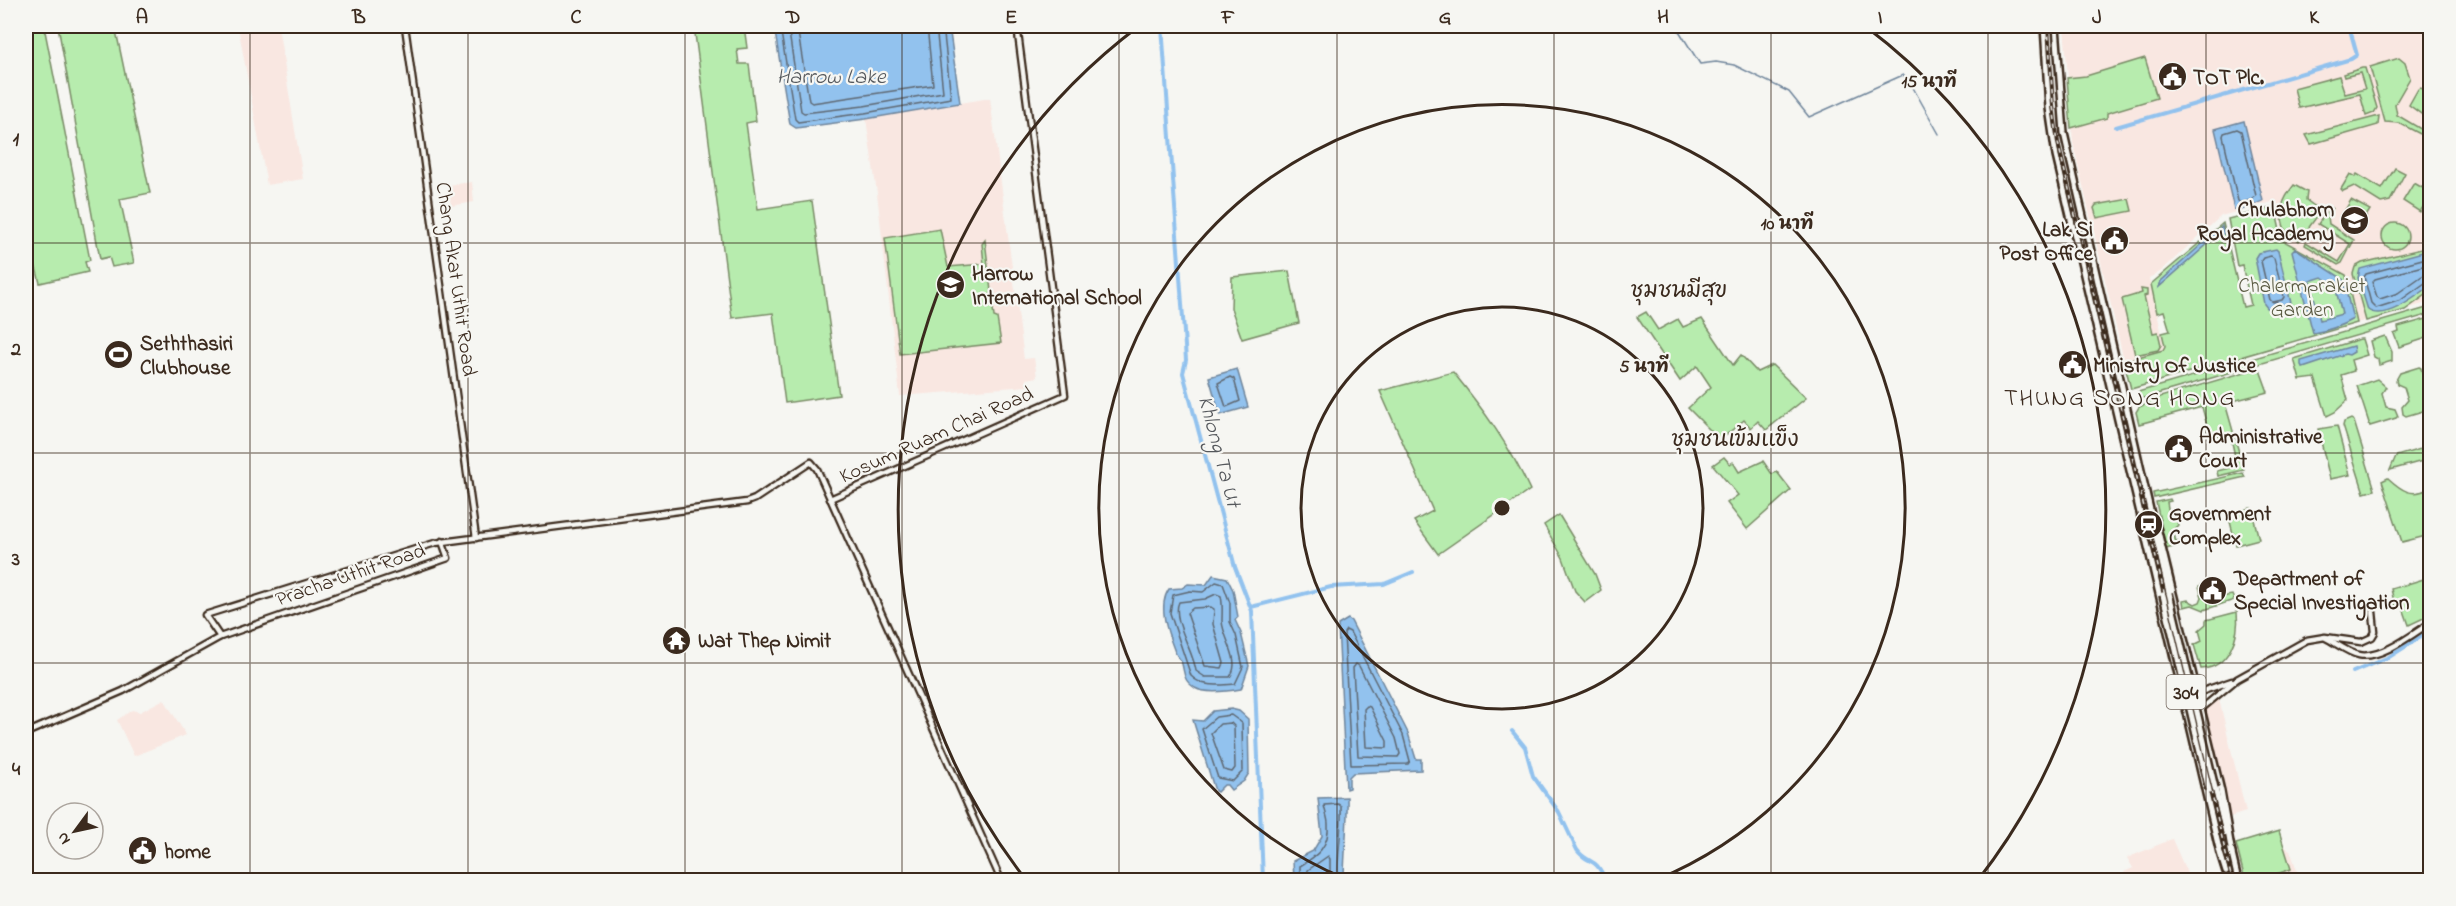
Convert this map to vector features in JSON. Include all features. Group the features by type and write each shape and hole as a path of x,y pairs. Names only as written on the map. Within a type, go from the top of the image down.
{"main road":[{"name":"304","path":"2044,26 2047,79 2056,156 2228,880"},
{"name":"304","path":"2056,26 2064,133 2152,516 2166,594 2212,789 2226,872"},
{"path":"2047,79 2052,70 2058,69"},
{"path":"2076,236 2083,238 2086,232"},
{"path":"2079,251 2085,248 2091,254"},
{"path":"2113,394 2118,401 2127,406"},
{"name":"304","path":"2152,516 2160,536 2203,716 2227,820 2232,854"},
{"name":"304","path":"2143,519 2166,594"},
{"path":"2179,678 2188,682 2193,676"},
{"path":"2183,696 2197,693"},
{"path":"2189,720 2195,714 2203,716"},
{"name":"304","path":"2212,789 2238,880"}],"street":[{"name":"Chang Akat Uthit Road","path":"405,26 476,538"},
{"name":"Kosum Ruam Chai Road","path":"1001,880 830,500 1065,395 1017,26"},
{"name":"Pracha Uthit Road","path":"26,733 123,691 219,637 447,558 442,541 747,502 811,462 817,469 830,500"},
{"path":"219,637 205,615 442,541"},
{"path":"2197,693 2237,679 2312,638 2325,637 2361,642 2367,640 2375,632 2373,612"},
{"path":"2325,637 2362,656 2374,655 2430,623"},
{"path":"2201,709 2237,679"}],"shaded area":[{"path":"238,26 278,26 303,179 267,185"},
{"path":"2064,26 2430,26 2430,302 2357,323 2346,275 2285,240 2276,201 2221,216 2160,272 2149,278 2165,348 2161,352 2124,361 2073,143"},
{"name":"Harrow International School","path":"990,98 1024,359 1034,358 1037,377 1026,379 1028,386 900,396 877,193 866,119"},
{"path":"472,182 474,202 451,206 448,185"},
{"path":"164,699 186,735 134,756 117,720 132,710 140,712"},
{"path":"2219,699 2246,812 2230,817 2205,710"},
{"path":"2279,831 2285,847 2290,850 2300,879 2245,880 2234,845"},
{"path":"2172,839 2187,873 2176,880 2128,880 2124,872 2133,868 2127,858"}],"green space":[{"path":"26,26 44,26 90,260 85,262 88,272 40,283 26,230"},
{"path":"58,26 115,26 150,193 120,199 134,263 112,267 109,257 100,259"},
{"path":"694,26 744,26 747,48 737,49 739,64 749,64 756,121 746,123 758,209 812,201 839,395 785,403 773,313 732,318"},
{"path":"2145,58 2157,98 2107,113 2107,118 2071,128 2067,78 2086,76"},
{"path":"2399,58 2405,63 2410,78 2395,104 2397,115 2424,131 2430,130 2430,139 2399,123 2385,122 2370,67"},
{"path":"2365,68 2377,108 2374,113 2366,116 2360,94 2299,108 2294,88 2339,76 2345,94 2365,89 2360,73 2344,77 2343,74"},
{"path":"2421,88 2430,94 2430,111 2424,116 2409,105 2418,89"},
{"path":"2379,116 2378,125 2311,144 2306,135"},
{"path":"2395,168 2405,173 2390,201 2381,203 2354,186 2343,191 2341,189 2350,174 2355,177 2357,174 2382,189"},
{"path":"2414,183 2430,192 2420,212 2403,201"},
{"path":"2294,185 2307,192 2306,200 2321,211 2299,241 2285,230 2282,217 2282,206"},
{"path":"2129,199 2132,211 2097,218 2094,208 2096,205"},
{"path":"2351,200 2370,210 2358,229 2341,217"},
{"name":"Chalermprakiet Garden","path":"2275,207 2282,240 2346,275 2357,323 2131,389 2124,361 2163,350 2165,346 2162,333 2170,331 2164,311 2157,313 2151,284 2223,223 2243,307 2251,305 2242,265 2237,266 2228,219"},
{"path":"2329,208 2332,208 2328,216 2329,224 2354,240 2342,263 2338,265 2305,245 2306,242 2339,262 2350,244 2318,224"},
{"path":"2395,223 2404,227 2408,236 2404,245 2395,249 2386,245 2382,236 2386,227"},
{"path":"940,229 948,267 984,264 982,244 985,240 994,317 997,318 1001,343 900,354 885,238"},
{"path":"2430,247 2430,292 2405,310 2366,321 2353,274 2355,267 2362,263"},
{"path":"1289,271 1299,323 1242,339 1231,308 1232,277"},
{"path":"2141,289 2147,290 2147,295 2144,296 2153,333 2158,332 2161,345 2158,350 2135,355 2122,299 2142,293"},
{"path":"2430,307 2430,314 2140,399 2138,392"},
{"path":"1646,312 1658,330 1678,319 1683,327 1702,319 1733,365 1741,355 1757,372 1772,365 1806,398 1766,430 1758,421 1751,428 1744,420 1720,440 1688,408 1711,387 1697,366 1680,381 1637,317"},
{"path":"2430,318 2430,337 2399,347 2394,334 2399,332 2398,327"},
{"path":"2385,336 2392,352 2392,361 2379,365 2378,359 2374,357 2370,341"},
{"path":"2362,339 2367,355 2351,360 2354,371 2341,375 2348,400 2327,416 2315,378 2300,380 2294,359"},
{"path":"2419,367 2430,400 2430,409 2406,416 2403,414 2402,407 2408,400 2404,387 2397,384 2396,380 2400,373"},
{"path":"2255,369 2260,370 2268,392 2225,403 2244,470 2218,476 2217,471 2237,466 2230,433 2210,437 2202,407 2139,424 2136,412 2139,407 2149,403 2150,400"},
{"path":"1453,372 1495,428 1530,490 1438,554 1414,521 1433,511 1380,391"},
{"path":"2377,379 2386,387 2382,393 2386,407 2395,409 2398,416 2370,426 2357,386"},
{"path":"2351,419 2354,421 2375,490 2364,493 2343,426 2344,422"},
{"path":"2337,426 2350,475 2330,479 2318,429"},
{"path":"2424,448 2430,452 2430,459 2390,470 2396,456"},
{"path":"1724,457 1730,464 1733,462 1739,472 1763,461 1772,474 1777,472 1791,490 1747,529 1727,503 1738,495 1713,465"},
{"path":"2243,473 2245,477 2154,498 2153,493"},
{"path":"2388,478 2412,493 2430,488 2430,535 2402,542 2382,481"},
{"path":"2170,499 2171,501 2167,502 2169,514 2175,513 2178,525 2173,530 2176,542 2180,545 2166,549 2156,502"},
{"path":"2251,508 2259,539 2236,545 2228,514"},
{"path":"1559,515 1595,574 1601,590 1585,602 1575,591 1563,558 1544,525"},
{"path":"2430,577 2430,615 2409,625 2402,605 2395,606 2391,589"},
{"path":"2206,584 2210,599 2232,595 2234,600 2204,610 2192,605 2184,607 2183,601 2188,600 2195,604 2200,602 2202,597 2199,586"},
{"path":"2237,612 2237,631 2231,649 2219,663 2201,669 2194,645 2202,641 2199,630 2206,624 2206,620"},
{"path":"2279,831 2291,869 2259,880 2245,880 2236,844"}],"water":[{"name":"Harrow Lake","path":"774,26 949,26 960,103 796,128 790,124"},
{"path":"2244,121 2263,201 2239,211 2234,209 2215,129"},
{"path":"2222,226 2224,234 2218,235 2159,287 2161,281"},
{"path":"2295,248 2343,279 2353,319 2334,328 2313,333 2292,251","holes":["2322,277 2335,286 2342,314 2320,320 2310,281"]},
{"path":"2276,249 2291,303 2268,309 2264,304 2255,258 2258,253"},
{"path":"2430,250 2430,286 2391,310 2375,313 2368,310 2358,278 2360,269"},
{"path":"2353,346 2354,352 2349,355 2345,354 2303,368 2301,365 2301,361"},
{"path":"1237,369 1248,407 1220,415 1209,377"},
{"path":"1213,575 1227,578 1233,590 1238,617 1235,620 1241,633 1249,666 1241,689 1211,691 1199,690 1191,685 1185,677 1167,629 1164,603 1169,589 1182,588 1188,584 1206,585"},
{"path":"1348,619 1408,733 1416,759 1421,759 1421,770 1353,773 1349,777 1349,788 1346,789 1338,625"},
{"path":"1231,709 1239,711 1248,719 1249,773 1244,781 1231,790 1224,785 1217,792 1193,720 1203,721 1213,711"},
{"path":"1347,797 1344,880 1294,880 1293,861 1313,851 1322,836 1318,798"}],"waterway":[{"name":"Khlong Ta Ut","path":"1162,26 1186,360 1183,373 1235,567 1252,611 1263,880"},
{"path":"1676,26 1700,64 1716,62 1734,65 1789,92 1809,117 1903,75 1911,84 1939,134"},
{"path":"2116,127 2351,59 2357,55 2349,26"},
{"path":"1251,607 1331,587 1384,584 1413,572"},
{"path":"2353,672 2389,657 2430,631"},
{"path":"1512,731 1525,747 1533,776 1559,812 1577,850 1598,867 1605,880"}],"railway":[{"path":"2048,26 2053,106 2058,143 2232,880"}],"place":[{"name":"TOT Plc.","path":"2172,77"},
{"name":"Chulabhorn Royal Academy","path":"2355,221"},
{"name":"Lak Si Post Office","path":"2114,241"},
{"name":"Harrow International School","path":"951,285"},
{"name":"Seththasiri Clubhouse","path":"119,355"},
{"name":"Ministry Of Justice","path":"2072,365"},
{"name":"Administrative Court","path":"2178,448"},
{"name":"Government Complex","path":"2148,525"},
{"name":"Department of Special Investigation","path":"2213,590"},
{"name":"Wat Thep Nimit","path":"677,640"},
{"name":"home","path":"143,851"}],"district":[{"name":"ชุมชนมีสุข","path":"1679,289"},
{"name":"THUNG SONG HONG","path":"2120,397"},
{"name":"ชุมชนเข้มแข็ง","path":"1735,438"}]}
